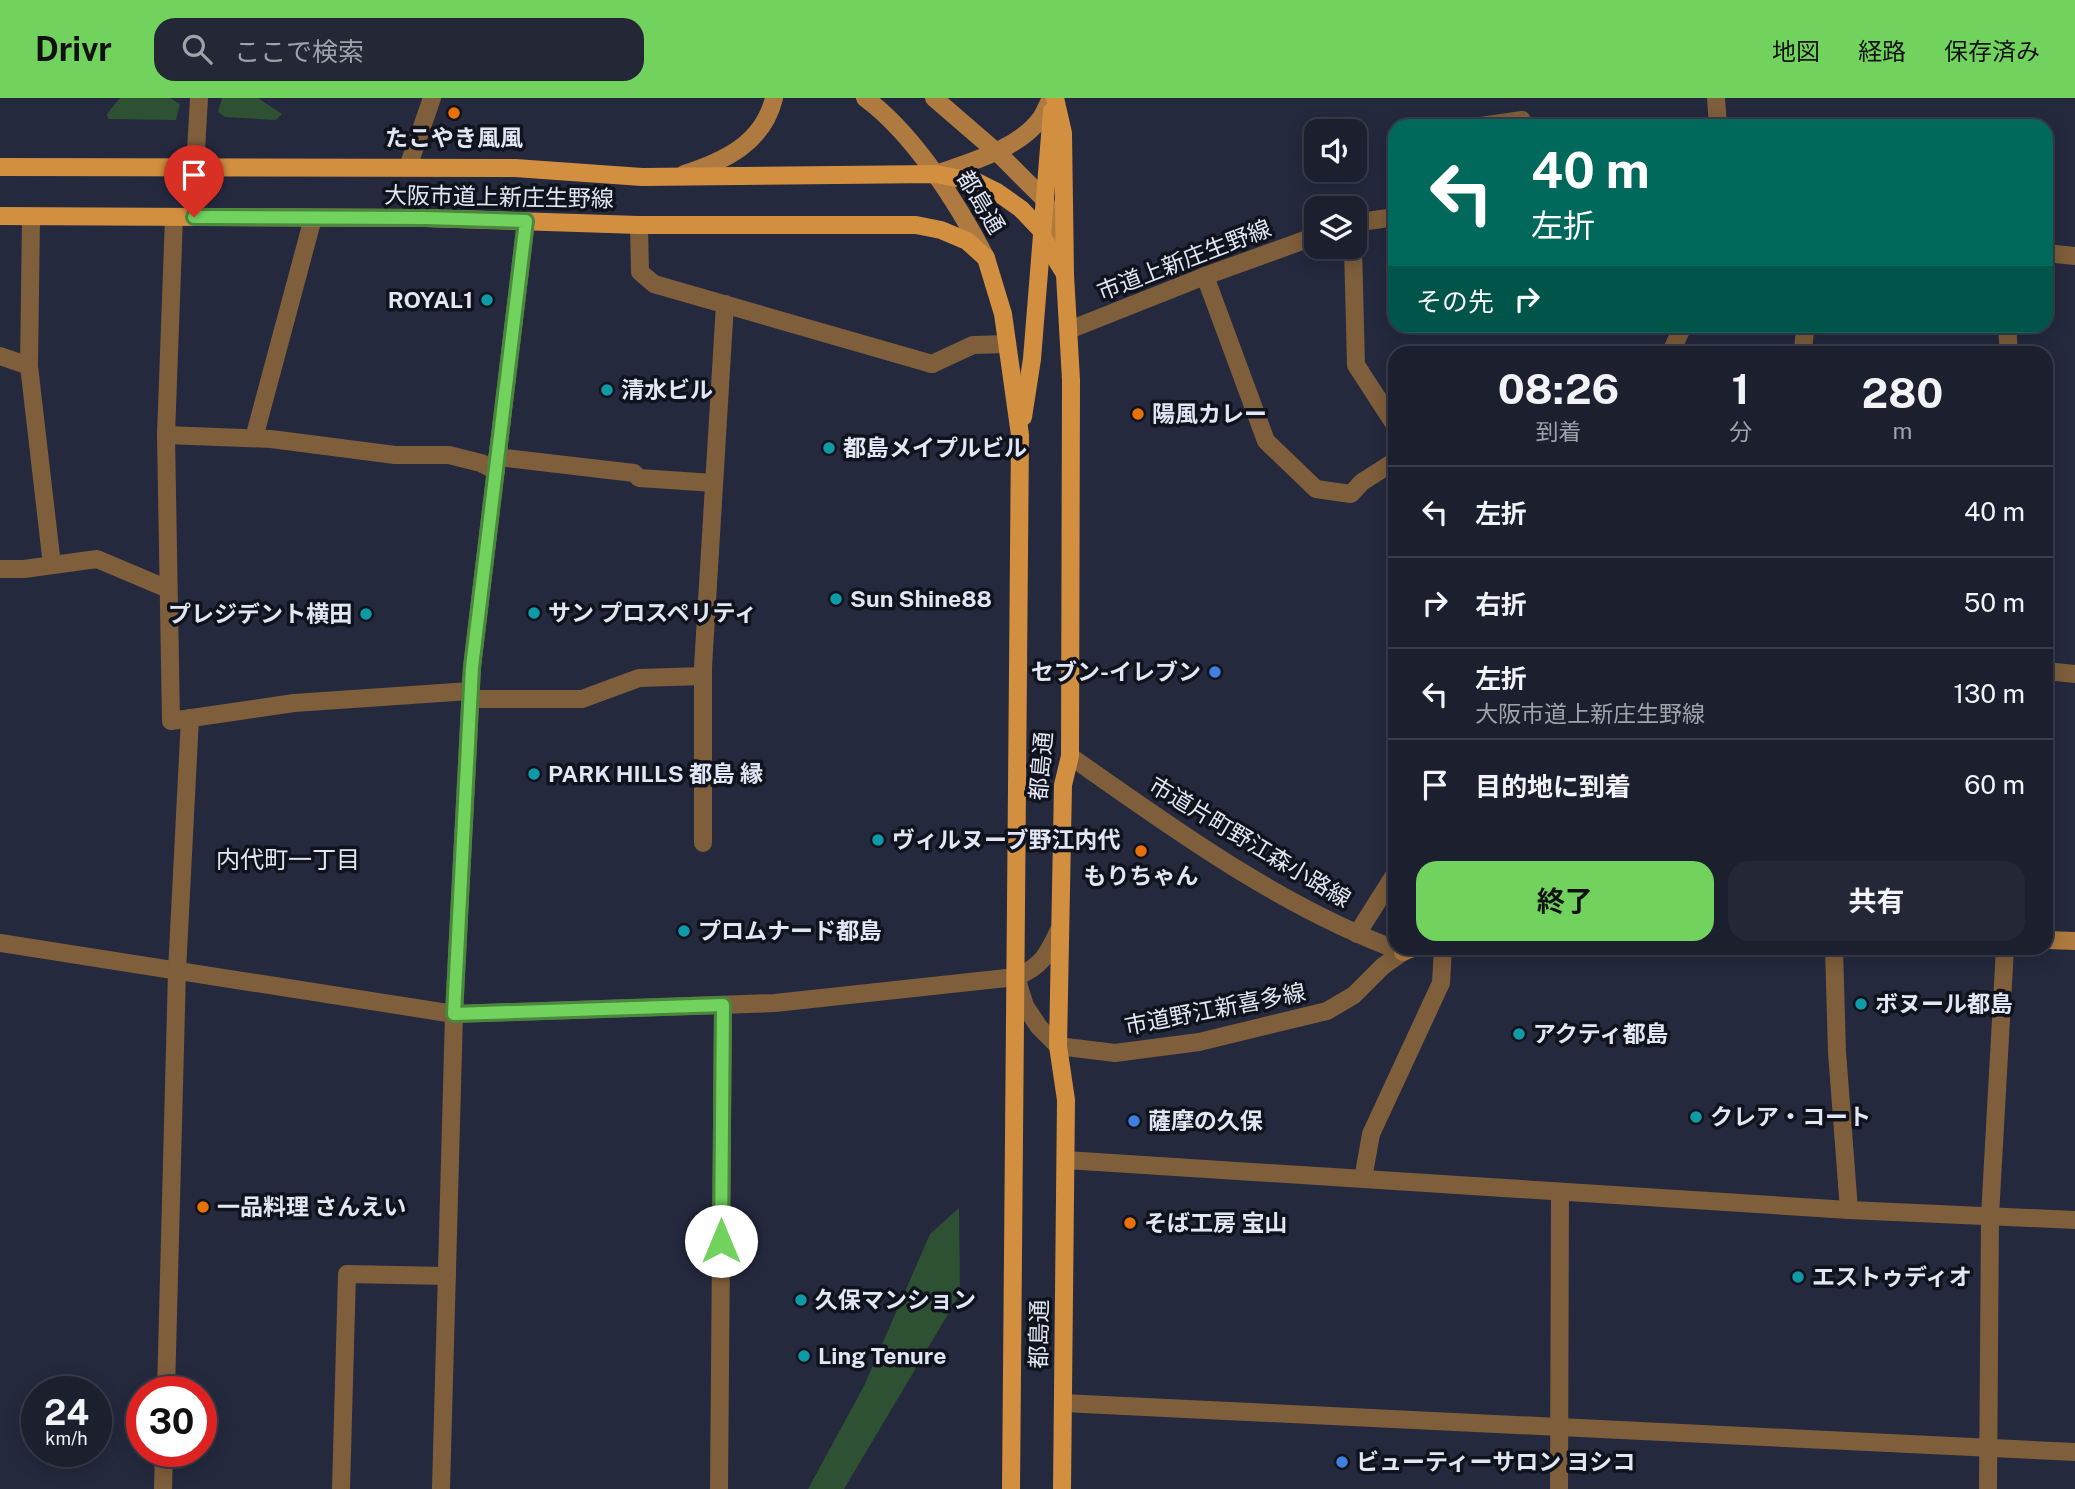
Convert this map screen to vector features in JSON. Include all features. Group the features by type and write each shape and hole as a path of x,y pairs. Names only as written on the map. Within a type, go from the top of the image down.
{"main road":[{"path":"1020,435 1032,359 1053,98"},
{"path":"1053,98 1063,133 1065,275"},
{"name":"大阪市道上新庄生野線","path":"0,167 515,168 642,177 936,174 976,182 997,192 1021,208 1042,231"},
{"name":"大阪市道上新庄生野線","path":"0,216 526,221 639,225 916,225 941,229 967,241 986,258"},
{"path":"1042,231 1043,238 1065,275"},
{"name":"都島通","path":"986,258 1003,314 1020,435 1011,1489"},
{"name":"都島通","path":"1062,1489 1066,1100 1058,1045 1063,785 1070,756 1071,380 1065,275"}],"street":[{"path":"195,168 199,98"},
{"path":"408,167 432,98"},
{"path":"678,177 716,164 740,150 763,126 775,98"},
{"name":"都島通","path":"865,98 882,111 936,174 968,222 986,258"},
{"name":"都島通","path":"934,98 996,151 1045,200 1065,275"},
{"path":"936,174 1008,146 1041,118 1053,98"},
{"path":"1716,98 1718,119"},
{"path":"31,216 29,366 52,565"},
{"path":"174,217 166,435 171,721 295,704 470,695 582,699 639,678 703,676"},
{"path":"254,438 313,218"},
{"path":"1367,221 1388,218"},
{"path":"441,1489 454,1014 470,695 526,221"},
{"path":"639,225 640,272 654,284 932,364 973,345 1007,344"},
{"name":"市道上新庄生野線","path":"1069,330 1304,240"},
{"path":"2053,254 2075,256"},
{"path":"1353,259 1356,365 1388,414"},
{"path":"1205,276 1266,441 1316,489 1351,494 1362,482 1388,465"},
{"path":"704,843 703,676 725,304"},
{"path":"0,356 29,366"},
{"path":"166,435 254,438 395,455 449,455 481,463 634,473 639,478 714,483"},
{"path":"0,569 24,569 97,559 168,589"},
{"path":"2053,672 2075,674"},
{"path":"166,1376 177,971 190,718"},
{"name":"市道片町野江森小路線","path":"1070,756 1181,832 1264,884 1357,934 1388,944"},
{"path":"1357,934 1388,885"},
{"path":"0,943 454,1014 775,1003 1016,977 1034,970 1047,956 1060,928"},
{"path":"2053,940 2075,941"},
{"name":"市道野江新喜多線","path":"1058,1045 1115,1053 1156,1049 1199,1042 1313,1015 1327,1011 1354,995 1382,966 1400,955"},
{"path":"1363,1179 1371,1134 1441,983 1443,955"},
{"path":"1834,955 1837,1052 1849,1210"},
{"path":"1988,1489 1990,1216 2005,955"},
{"path":"1016,977 1025,1006 1039,1027 1058,1045"},
{"path":"719,1489 723,1005"},
{"path":"1066,1160 1849,1210 2075,1220"},
{"path":"1559,1489 1560,1192"},
{"path":"341,1489 347,1274 447,1276"},
{"path":"1063,1403 2075,1452"},
{"path":"163,1489 164,1467"}],"green space":[{"path":"120,98 170,98 180,104 176,120 108,119 107,114"},
{"path":"222,98 258,98 282,114 276,120 225,117 218,112"},
{"path":"959,1208 960,1294 844,1489 808,1489 864,1386 930,1234"}],"place":[{"name":"たこやき風風","path":"454,113"},
{"name":"ROYAL1","path":"487,300"},
{"name":"清水ビル","path":"607,390"},
{"name":"陽風カレー","path":"1138,414"},
{"name":"都島メイプルビル","path":"829,448"},
{"name":"Sun Shine88","path":"836,599"},
{"name":"サン プロスペリティ","path":"534,613"},
{"name":"プレジデント横田","path":"366,614"},
{"name":"セブン-イレブン","path":"1215,672"},
{"name":"PARK HILLS 都島 縁","path":"534,774"},
{"name":"ヴィルヌーブ野江内代","path":"878,840"},
{"name":"もりちゃん","path":"1141,851"},
{"name":"プロムナード都島","path":"684,931"},
{"name":"ボヌール都島","path":"1861,1004"},
{"name":"アクティ都島","path":"1519,1034"},
{"name":"クレア・コート","path":"1696,1117"},
{"name":"薩摩の久保","path":"1134,1121"},
{"name":"一品料理 さんえい","path":"203,1207"},
{"name":"そば工房 宝山","path":"1130,1223"},
{"name":"エストゥディオ","path":"1798,1277"},
{"name":"久保マンション","path":"801,1300"},
{"name":"Ling Tenure","path":"804,1356"},
{"name":"ビューティーサロン ヨシコ","path":"1342,1462"}],"district":[{"name":"内代町一丁目","path":"288,860"}],"route":[{"path":"194,217 526,221 472,667 454,1014 723,1005 721,1241"}]}
